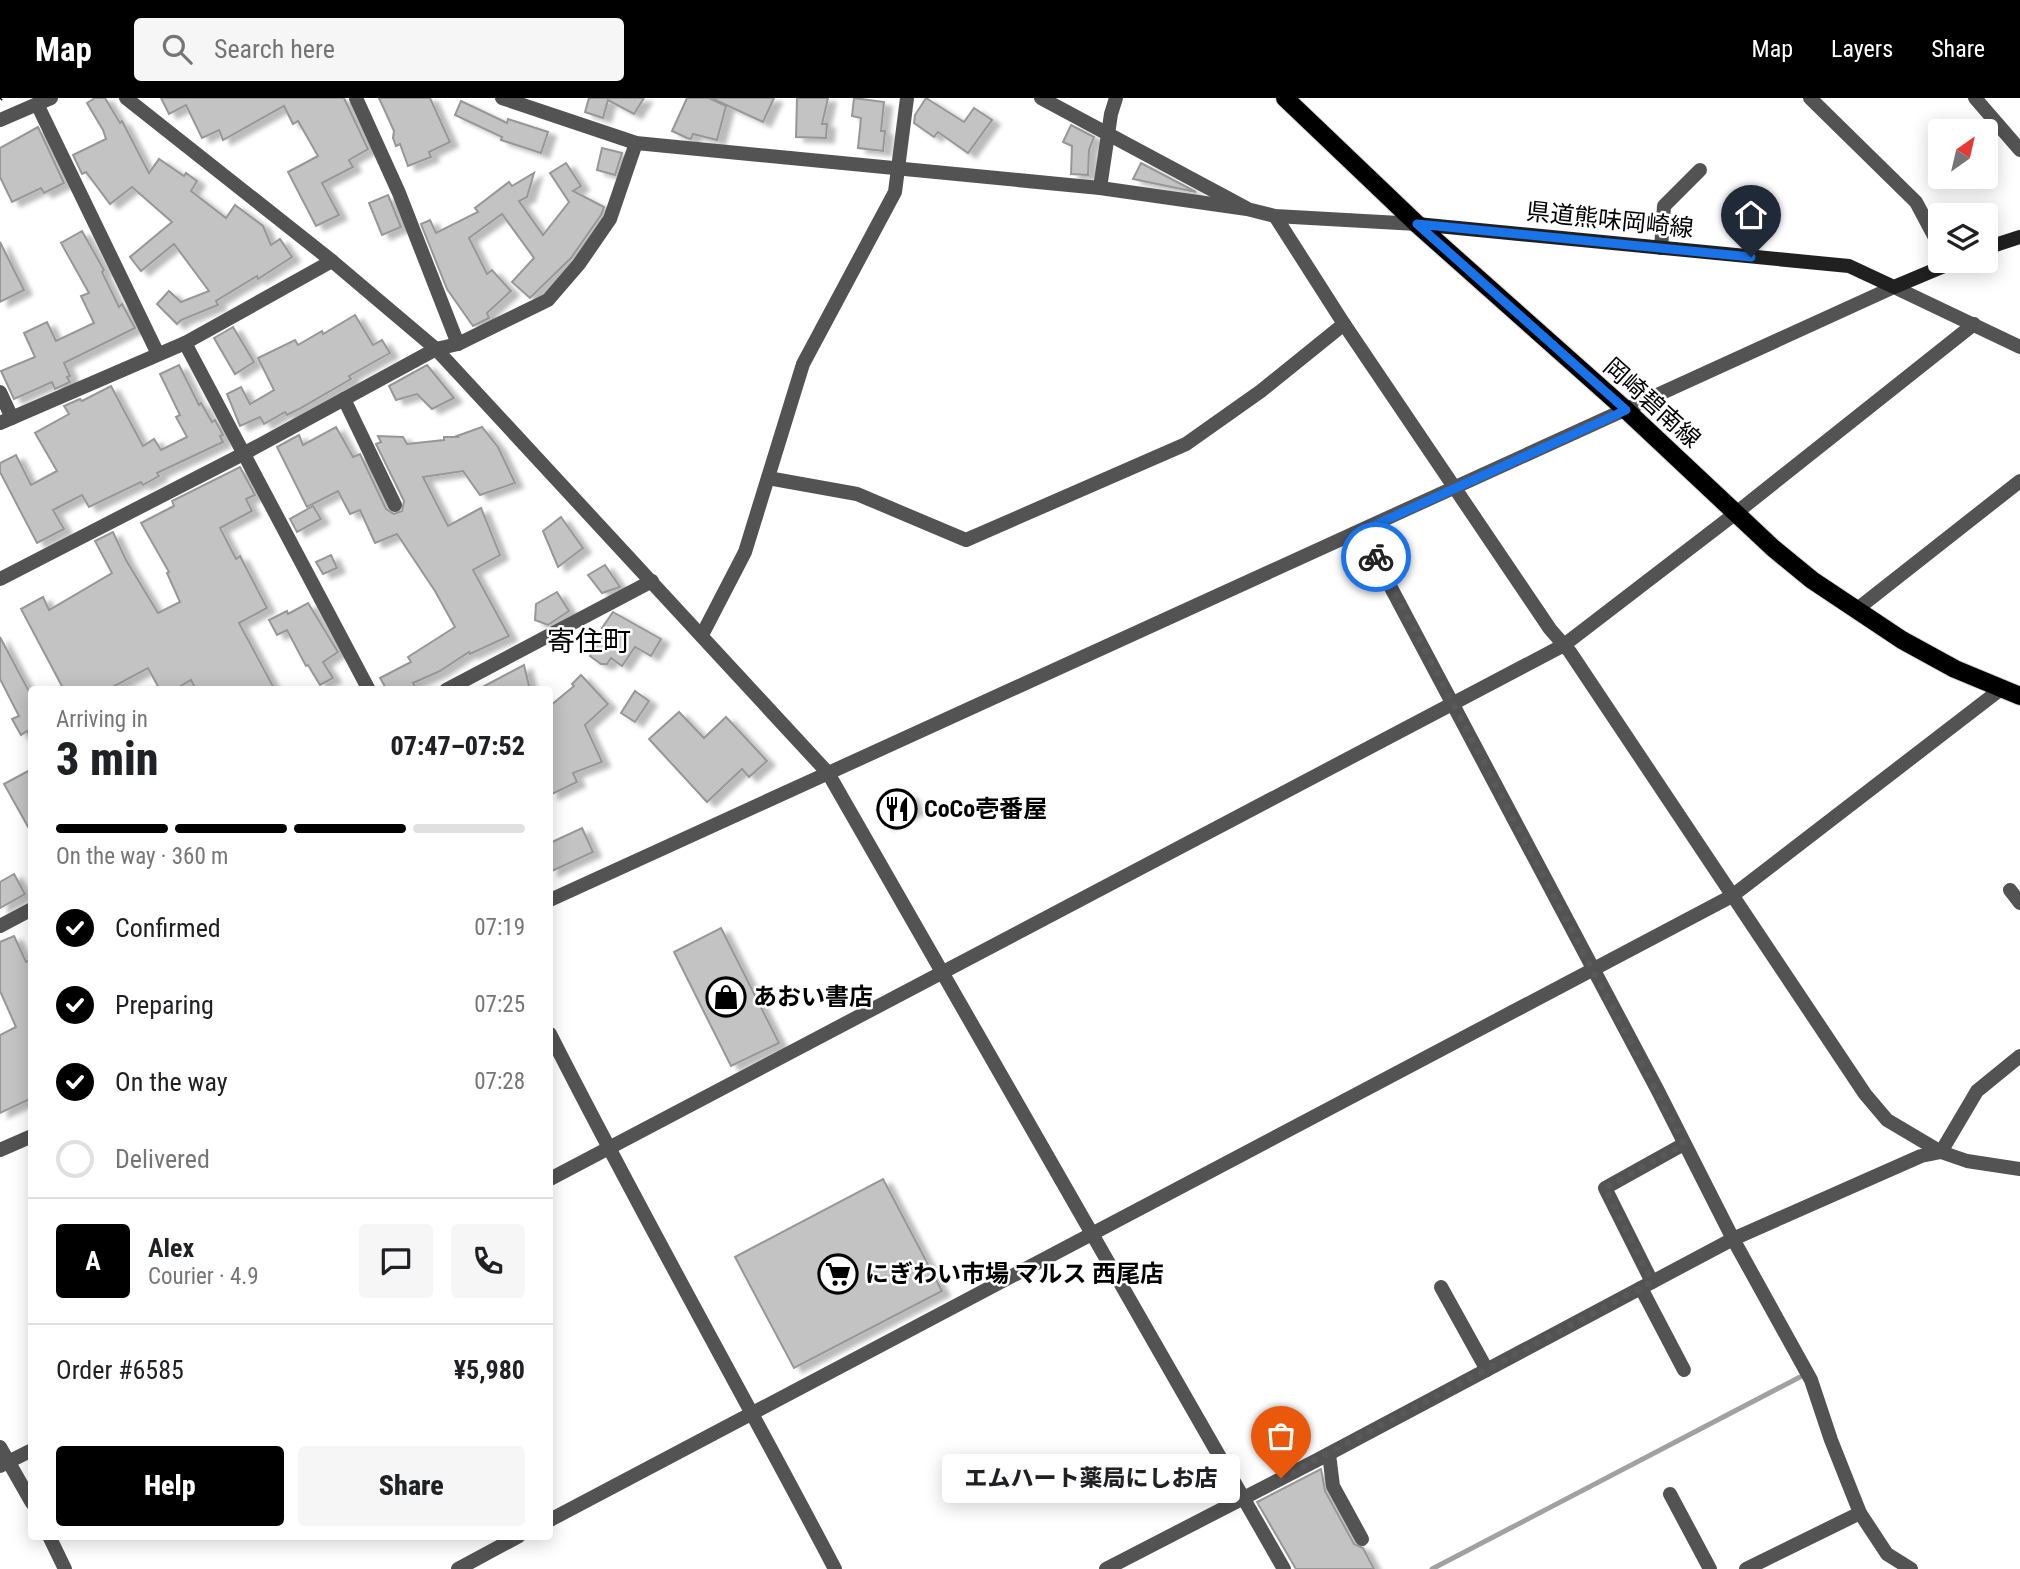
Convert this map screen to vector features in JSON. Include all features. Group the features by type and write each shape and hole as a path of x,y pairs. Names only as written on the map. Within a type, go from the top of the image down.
{"main road":[{"name":"岡崎碧南線","path":"1285,98 1417,224 1626,410 1773,548 1812,580 1902,640 1955,669 2020,696"},
{"name":"県道熊味岡崎線","path":"1417,224 1849,266 1894,287"},
{"path":"1998,244 2020,237"},
{"path":"1894,287 1928,272"}],"street":[{"path":"0,120 51,98"},
{"path":"126,98 332,261 436,349 828,773 1284,1569"},
{"path":"356,98 399,193 458,344"},
{"path":"502,98 636,143 1100,188 1247,209 1275,216 1417,224"},
{"path":"702,635 745,552 803,364 895,192 907,98"},
{"path":"1041,98 1247,209"},
{"path":"1100,188 1111,114 1116,98"},
{"path":"1810,98 1916,202 1928,225"},
{"path":"1975,98 2020,150"},
{"path":"37,104 158,354"},
{"path":"0,579 245,453 436,349 458,344 548,300 579,264 610,219 636,143"},
{"path":"1661,248 1664,205 1700,170"},
{"path":"1275,216 1344,324 1550,629 1564,645 1865,1094 1886,1120 1941,1152 1967,1160 2020,1169"},
{"path":"0,392 6,421 185,343 332,261"},
{"path":"553,899 1894,287 2020,347"},
{"path":"768,478 857,494 966,540 1186,444 1261,391 1344,324"},
{"path":"553,1177 1564,645 1974,324"},
{"path":"185,343 367,686"},
{"path":"344,399 395,505"},
{"path":"1856,610 2020,481"},
{"path":"1364,530 1380,568 1733,1239 1811,1380 1860,1513 1887,1554 1912,1569"},
{"path":"454,686 652,581"},
{"path":"553,1518 1732,896 2001,689"},
{"path":"2010,890 2020,902"},
{"path":"0,926 28,911"},
{"path":"553,1040 608,1149 835,1569"},
{"path":"1106,1569 1733,1239 1921,1156 1941,1152 1977,1091 2020,1056"},
{"path":"0,1150 28,1138"},
{"path":"1684,1144 1605,1188 1684,1370"},
{"path":"1441,1287 1487,1370"},
{"path":"0,1447 5,1464 28,1497"},
{"path":"5,1464 28,1452"},
{"path":"1329,1454 1333,1486 1362,1539"},
{"path":"1670,1494 1710,1569"},
{"path":"1750,1568 1860,1513"},
{"path":"51,1540 65,1569"},
{"path":"458,1569 512,1540"}],"building":[{"path":"95,98 105,98 120,123 122,121 149,173 159,159 184,176 186,173 197,181 191,191 226,218 235,205 263,226 271,245 280,239 292,257 216,301 218,305 177,324 157,304 169,291 181,302 209,291 174,244 141,271 130,257 172,222 132,187 110,204 86,172 82,174 73,155 106,139 87,103"},
{"path":"161,98 344,98 368,149 349,160 353,167 322,183 339,215 316,226 288,172 318,156 298,121 293,124 284,106 223,140 219,130 202,138 186,105 169,114"},
{"path":"379,98 430,98 450,142 429,152 431,157 408,166 400,144 396,146 394,131"},
{"path":"589,98 644,98 634,114 608,100 603,118 585,112"},
{"path":"687,98 709,98 726,106 717,140 693,134 691,139 672,131"},
{"path":"711,98 774,98 763,122"},
{"path":"797,98 828,98 822,124 827,124 826,138 796,137"},
{"path":"854,98 884,102 881,131 885,131 883,151 858,148 861,118 852,116"},
{"path":"926,98 964,122 974,108 992,120 968,153 938,132 934,137 914,123 915,115"},
{"path":"461,101 507,123 508,119 548,132 541,153 501,140 502,137 455,115"},
{"path":"1071,125 1094,137 1089,150 1088,175 1071,174 1072,146 1063,142"},
{"path":"38,127 64,183 44,193 41,188 12,202 0,177 0,148"},
{"path":"602,148 622,153 615,175 597,170"},
{"path":"566,163 581,186 573,191 604,207 601,215 571,258 530,298 512,282 534,258 502,214 469,238 487,274 492,270 511,291 487,313 489,318 473,326 447,289 421,224 430,220 436,233 478,212 475,208 509,182 512,186 534,173 527,197 519,201 543,235 569,202 550,173"},
{"path":"1141,163 1196,192 1133,179"},
{"path":"388,195 401,227 382,235 369,203"},
{"path":"82,231 104,270 102,272 119,307 122,304 135,328 64,363 70,382 55,389 52,382 14,399 1,371 35,357 24,333 47,322 56,341 94,323 81,296 89,293 61,243"},
{"path":"0,242 24,290 0,302"},
{"path":"355,315 373,345 382,340 390,353 349,376 351,379 287,415 285,412 264,424 260,417 240,426 227,394 241,387 250,404 274,390 258,358 295,340 298,345 322,331 323,334"},
{"path":"233,327 254,362 235,374 214,338"},
{"path":"179,365 199,405 201,403 212,422 215,420 223,435 220,436 223,442 157,473 159,476 143,485 141,482 89,507 82,495 53,510 64,529 37,543 0,472 0,463 16,455 31,485 57,471 35,433 69,414 64,406 80,399 82,401 111,386 143,446 154,439 161,450 187,437 176,417 180,415 160,374"},
{"path":"427,365 454,398 432,409 417,394 396,400 389,386"},
{"path":"336,427 353,457 360,454 386,509 394,514 402,511 404,501 376,444 381,442 378,436 403,437 407,444 459,437 457,436 482,427 498,447 515,483 480,495 463,471 423,477 448,526 481,508 500,555 473,570 509,636 470,654 469,652 440,671 413,683 415,686 385,686 380,678 411,662 408,657 455,627 397,534 375,543 360,510 350,514 338,491 307,507 277,447 299,435 303,445"},
{"path":"240,467 255,495 246,499 252,511 220,528 236,559 240,556 267,608 239,623 273,686 194,686 191,680 181,686 158,686 148,668 114,686 62,686 21,609 43,597 49,610 112,573 95,541 113,532 126,560 158,613 180,602 167,573 169,572 141,523 174,506 172,501"},
{"path":"313,506 321,519 297,532 290,519"},
{"path":"561,517 583,548 558,567 543,531"},
{"path":"331,555 337,568 323,574 316,562"},
{"path":"605,565 620,587 602,593 588,575"},
{"path":"557,592 569,611 548,625 535,620 536,604"},
{"path":"308,603 338,652 323,662 333,678 320,685 308,665 306,666 287,630 277,635 269,620"},
{"path":"613,612 661,639 651,656 635,647 622,666 611,658 607,664 601,664 590,656 607,631 602,628"},
{"path":"0,637 28,690 28,733 21,735 12,719 19,716 0,679"},
{"path":"524,665 529,686 485,686"},
{"path":"581,675 608,704 585,725 602,762 573,773 577,782 553,794 553,704 574,686 572,684"},
{"path":"635,691 649,701 635,722 621,713"},
{"path":"679,712 704,738 726,717 767,761 749,777 742,769 707,802 649,739"},
{"path":"28,771 28,827 4,784"},
{"name":"CoCo壱番屋","path":"909,794 917,809 885,825 877,810"},
{"path":"582,828 593,852 553,871 553,842"},
{"path":"14,874 25,894 0,908 0,882"},
{"name":"あおい書店","path":"721,928 779,1043 731,1066 674,952"},
{"path":"14,936 26,962 28,961 28,1100 0,1113 0,1035 16,1027 0,991 0,942"},
{"name":"にぎわい市場 マルス 西尾店","path":"883,1179 942,1291 794,1368 735,1257"},
{"path":"1321,1469 1325,1491 1354,1544 1363,1548 1374,1569 1296,1569 1257,1502"}],"waterway":[{"path":"1432,1569 1800,1377"}],"way so far":[{"path":"1281,1478 1652,1282 1605,1188 1684,1144 1376,557"}],"place":[{"name":"CoCo壱番屋","path":"897,809"},
{"name":"あおい書店","path":"726,997"},
{"name":"にぎわい市場 マルス 西尾店","path":"838,1274"},
{"name":"エムハート薬局にしお店","path":"1281,1478"}],"district":[{"name":"寄住町","path":"589,641"}],"route":[{"path":"1376,557 1364,530 1626,410 1417,224 1751,257"}]}
